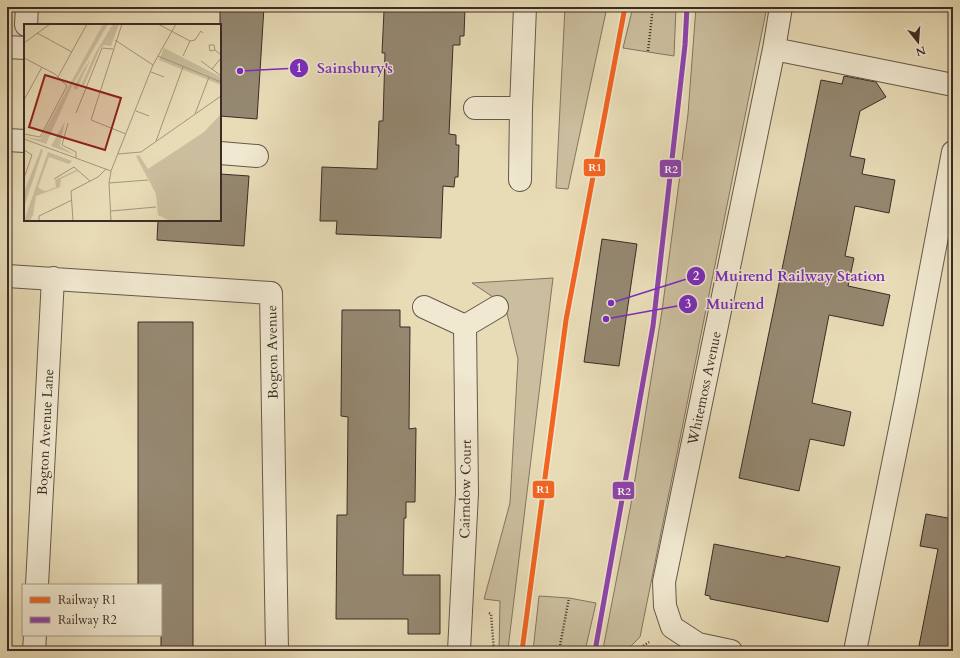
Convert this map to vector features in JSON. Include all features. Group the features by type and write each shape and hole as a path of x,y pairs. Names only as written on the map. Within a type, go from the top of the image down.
{"street":[{"path":"26,24 27,7"},
{"path":"520,180 525,7"},
{"name":"Whitemoss Avenue","path":"731,651 698,644 672,628 665,606 664,582 774,48 781,7"},
{"path":"7,47 24,48"},
{"path":"774,48 953,85"},
{"path":"475,108 521,108"},
{"path":"7,140 24,141"},
{"path":"855,651 906,400 953,152"},
{"path":"221,153 257,156"},
{"name":"Bogton Avenue","path":"7,276 271,293 277,651"},
{"name":"Bogton Avenue Lane","path":"37,584 53,278"},
{"path":"424,307 464,326 497,308"},
{"name":"Cairndow Court","path":"458,651 467,493 464,326"},
{"path":"34,651 35,636"}],"path":[{"path":"648,51 654,7"},
{"path":"559,651 569,598"}],"shaded area":[{"path":"565,7 607,7 568,189 556,188"},
{"path":"633,7 676,7 674,56 623,48"},
{"path":"696,7 767,7 640,637 630,647 603,649 631,504 662,311 688,114"},
{"path":"553,278 508,649 499,650 500,601 484,599 510,503 518,359 505,305 472,283"},
{"path":"539,596 569,598 596,603 585,651 533,651"}],"building":[{"path":"220,7 264,7 257,119 221,116"},
{"path":"390,7 465,7 464,36 460,36 460,45 453,45 449,134 456,135 456,145 459,145 458,177 455,177 454,187 443,186 441,238 336,234 337,221 320,221 322,167 377,169 379,121 383,121 385,53 382,53 384,11 390,11"},
{"path":"844,76 876,82 886,97 860,111 850,156 865,159 862,174 895,180 889,213 855,206 845,256 854,258 848,286 890,295 883,326 829,315 812,403 851,412 844,446 810,439 799,491 739,478 821,80 842,84"},
{"path":"221,174 249,176 244,246 157,240 158,221 221,221"},
{"path":"602,239 637,244 619,366 584,362"},
{"path":"342,310 400,310 400,327 410,327 409,429 416,428 415,502 406,502 406,518 404,518 403,575 440,575 440,634 408,634 408,619 336,619 337,515 347,515 348,417 341,416"},
{"path":"138,322 193,322 193,651 161,651 162,584 138,584"},
{"path":"926,514 953,519 953,651 918,651 938,549 920,546"},
{"path":"714,544 840,567 828,622 710,599 710,596 705,595"}],"rail line":[{"name":"R1","path":"522,651 566,320 625,7"},
{"name":"R2","path":"595,651 653,326 685,45 687,7"}],"place":[{"name":"Sainsbury's","path":"240,71"},
{"name":"Muirend Railway Station","path":"611,303"},
{"name":"Muirend","path":"606,319"}]}
